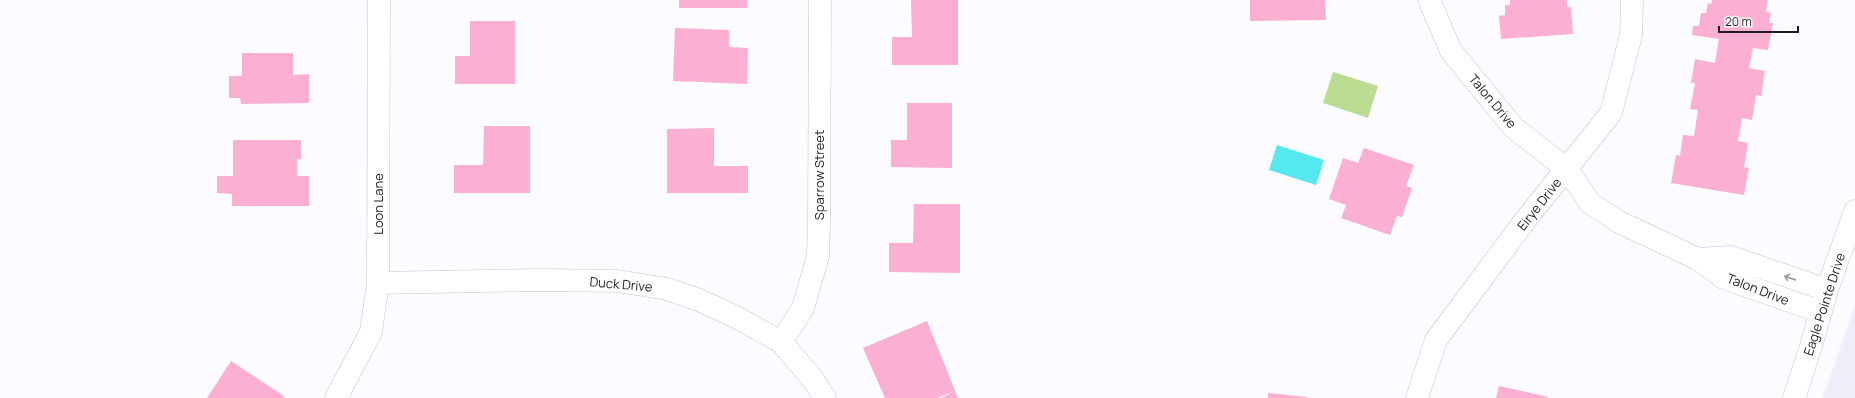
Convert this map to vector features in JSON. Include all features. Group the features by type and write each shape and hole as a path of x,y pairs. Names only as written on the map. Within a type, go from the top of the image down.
{"street":[{"name":"Loon Lane","path":"336,398 371,332 378,283 379,0"},
{"name":"Sparrow Street","path":"781,342 804,308 818,256 820,0"},
{"name":"Talon Drive","path":"1429,0 1451,51 1514,128 1567,169 1590,203 1619,222 1698,258 1724,278 1821,312"},
{"name":"Eirye Drive","path":"1417,398 1436,340 1527,218 1611,113 1631,35 1632,0"},
{"name":"Eagle Pointe Drive","path":"1794,398 1827,290 1855,211"},
{"name":"Talon Drive","path":"1698,258 1731,258 1827,290"},
{"name":"Duck Drive","path":"378,283 542,280 618,281 667,289 699,300 736,317 781,342 812,378 825,398"}],"shaded area":[{"path":"1855,304 1855,398 1823,398"}],"green space":[{"path":"1333,72 1378,86 1368,118 1323,103"}],"water":[{"path":"1277,145 1324,160 1316,185 1269,170"}],"building":[{"path":"679,0 747,0 747,8 679,8"},
{"path":"911,0 958,0 958,65 892,65 892,37 912,37"},
{"path":"1250,0 1325,0 1326,20 1250,21"},
{"path":"1510,0 1567,0 1567,7 1571,7 1573,34 1501,39 1499,16 1505,15 1505,5 1510,5"},
{"path":"1712,0 1768,0 1766,12 1771,13 1769,23 1773,23 1768,50 1753,48 1749,68 1765,71 1761,96 1756,95 1752,120 1742,118 1738,141 1748,143 1744,167 1749,168 1744,195 1671,183 1676,155 1680,156 1683,135 1694,136 1698,110 1690,109 1695,83 1691,83 1695,59 1715,63 1719,39 1692,35 1693,26 1699,26 1701,13 1706,13 1708,3 1711,4"},
{"path":"470,21 515,21 515,84 455,84 455,56 470,56"},
{"path":"675,28 729,30 729,47 748,48 747,84 673,81"},
{"path":"242,53 293,53 293,75 309,74 309,103 241,104 240,98 229,98 229,76 242,76"},
{"path":"907,103 952,103 952,168 891,167 891,140 907,140"},
{"path":"484,126 530,126 530,193 454,193 454,165 483,165"},
{"path":"714,128 714,166 748,166 748,193 667,193 667,129"},
{"path":"233,140 301,140 301,159 297,159 297,176 309,176 309,206 232,206 232,194 217,193 217,176 233,176"},
{"path":"1364,148 1414,165 1406,186 1412,188 1402,217 1397,216 1390,235 1341,218 1346,205 1329,199 1343,158 1358,163"},
{"path":"914,204 960,204 960,273 889,272 889,243 913,243"},
{"path":"927,321 958,398 941,398 955,391 937,398 885,398 863,348"},
{"path":"231,361 284,396 283,398 207,398"},
{"path":"1499,386 1548,397 1548,398 1496,398"},
{"path":"1268,393 1307,397 1307,398 1268,398"}]}
